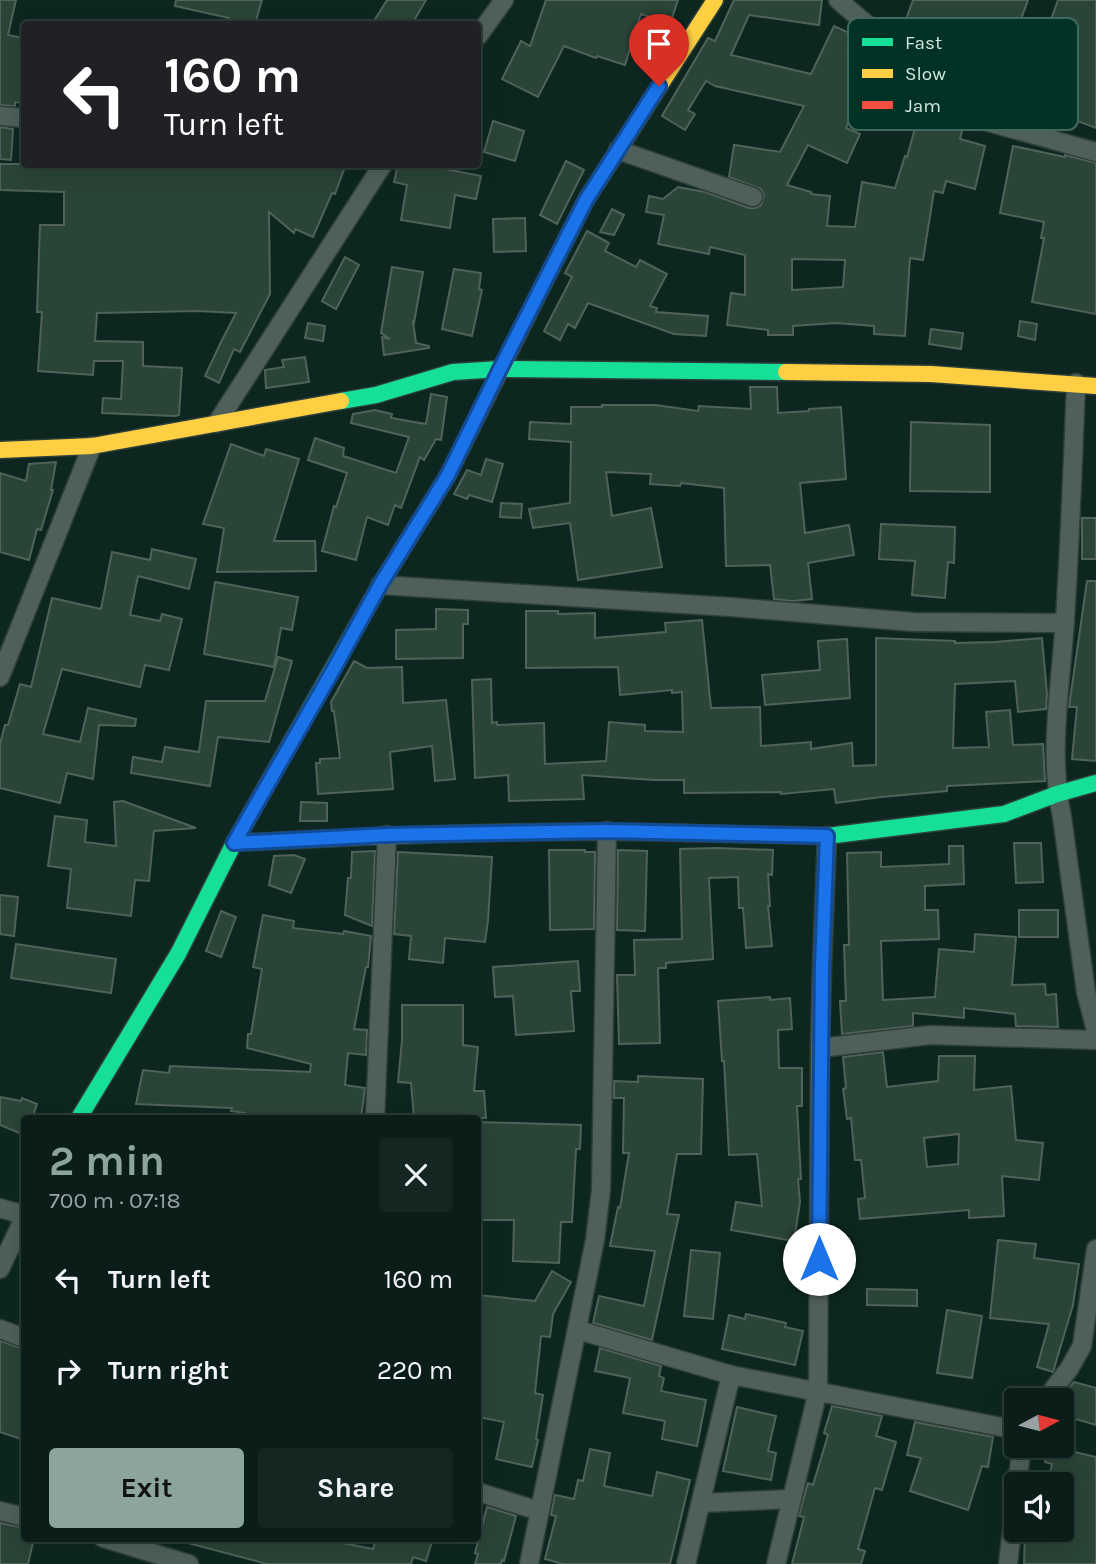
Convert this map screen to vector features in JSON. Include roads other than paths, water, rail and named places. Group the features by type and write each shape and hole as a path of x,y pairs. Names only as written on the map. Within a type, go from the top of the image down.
{"street":[{"path":"481,32 504,0"},
{"path":"81,1115 178,954 234,843 380,585 448,475 586,200 715,0"},
{"path":"838,0 859,18"},
{"path":"0,116 21,118"},
{"path":"1017,130 1096,152"},
{"path":"618,150 753,197"},
{"path":"216,423 380,168"},
{"path":"0,450 92,446 376,395 453,372 500,369 931,374 1096,386"},
{"path":"1076,383 1065,623 1056,719 1057,794 1086,992 1096,1031"},
{"path":"0,677 92,446"},
{"path":"380,585 731,607 913,622 1065,623"},
{"path":"234,843 387,835 607,831 827,836 1004,814 1096,783"},
{"path":"529,1564 596,1240 601,1191 607,831"},
{"path":"375,1115 387,835"},
{"path":"776,1564 818,1391 820,1048 827,836"},
{"path":"820,1048 930,1035 1096,1040"},
{"path":"0,1208 21,1215"},
{"path":"0,1269 21,1223"},
{"path":"1054,1388 1089,1347 1096,1249"},
{"path":"0,1329 21,1337"},
{"path":"578,1330 731,1375 1004,1427"},
{"path":"686,1564 731,1375"},
{"path":"481,1493 539,1511"},
{"path":"701,1503 792,1499"},
{"path":"0,1511 21,1516"},
{"path":"116,1542 189,1564"},
{"path":"1007,1564 1010,1542"}]}
